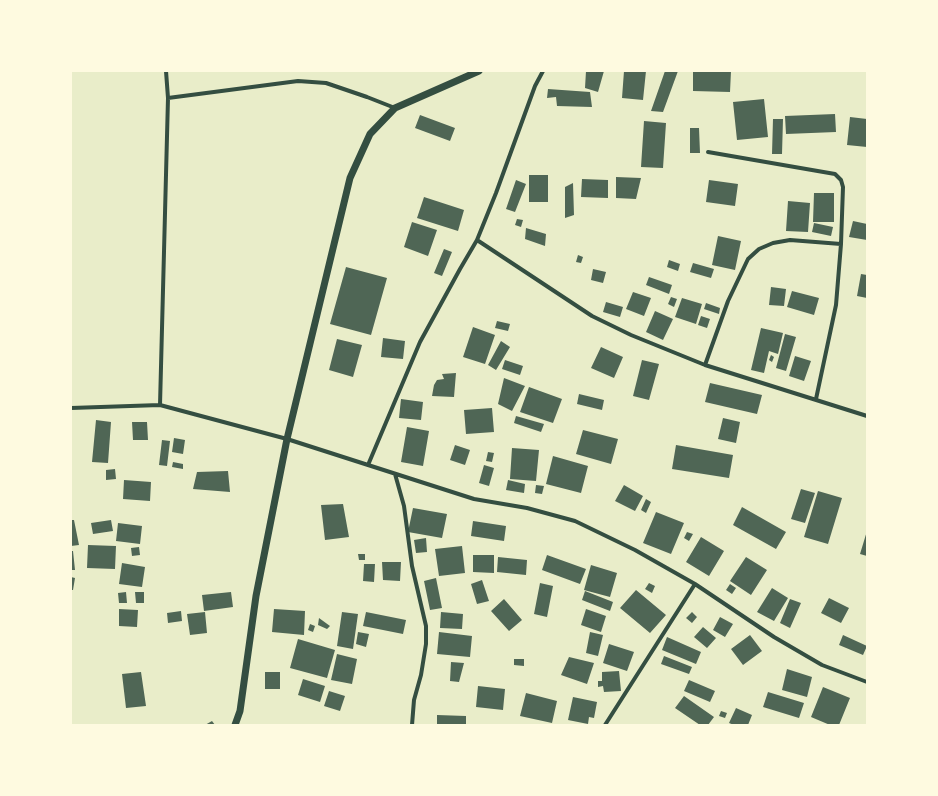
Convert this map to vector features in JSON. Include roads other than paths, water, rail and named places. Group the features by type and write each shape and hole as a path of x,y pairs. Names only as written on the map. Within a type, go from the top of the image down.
{"street":[{"path":"160,405 168,98 166,71"},
{"path":"235,725 240,711 256,596 287,439 350,178 370,134 395,108 479,71"},
{"path":"368,466 420,342 477,240 496,193 535,86 543,71"},
{"path":"168,98 298,81 326,83 367,96 395,108"},
{"path":"708,152 835,174 841,180 843,187 841,244 836,305 816,399"},
{"path":"477,240 592,316 631,335 706,365 867,416"},
{"path":"706,365 728,301 748,260 759,249 773,243 790,240 841,244"},
{"path":"71,408 160,405 287,439 474,499 527,508 575,521 635,550 695,584 774,637 822,665 867,682"},
{"path":"395,474 404,506 412,566 426,626 426,644 421,675 414,700 412,725"},
{"path":"605,725 695,584"}]}
